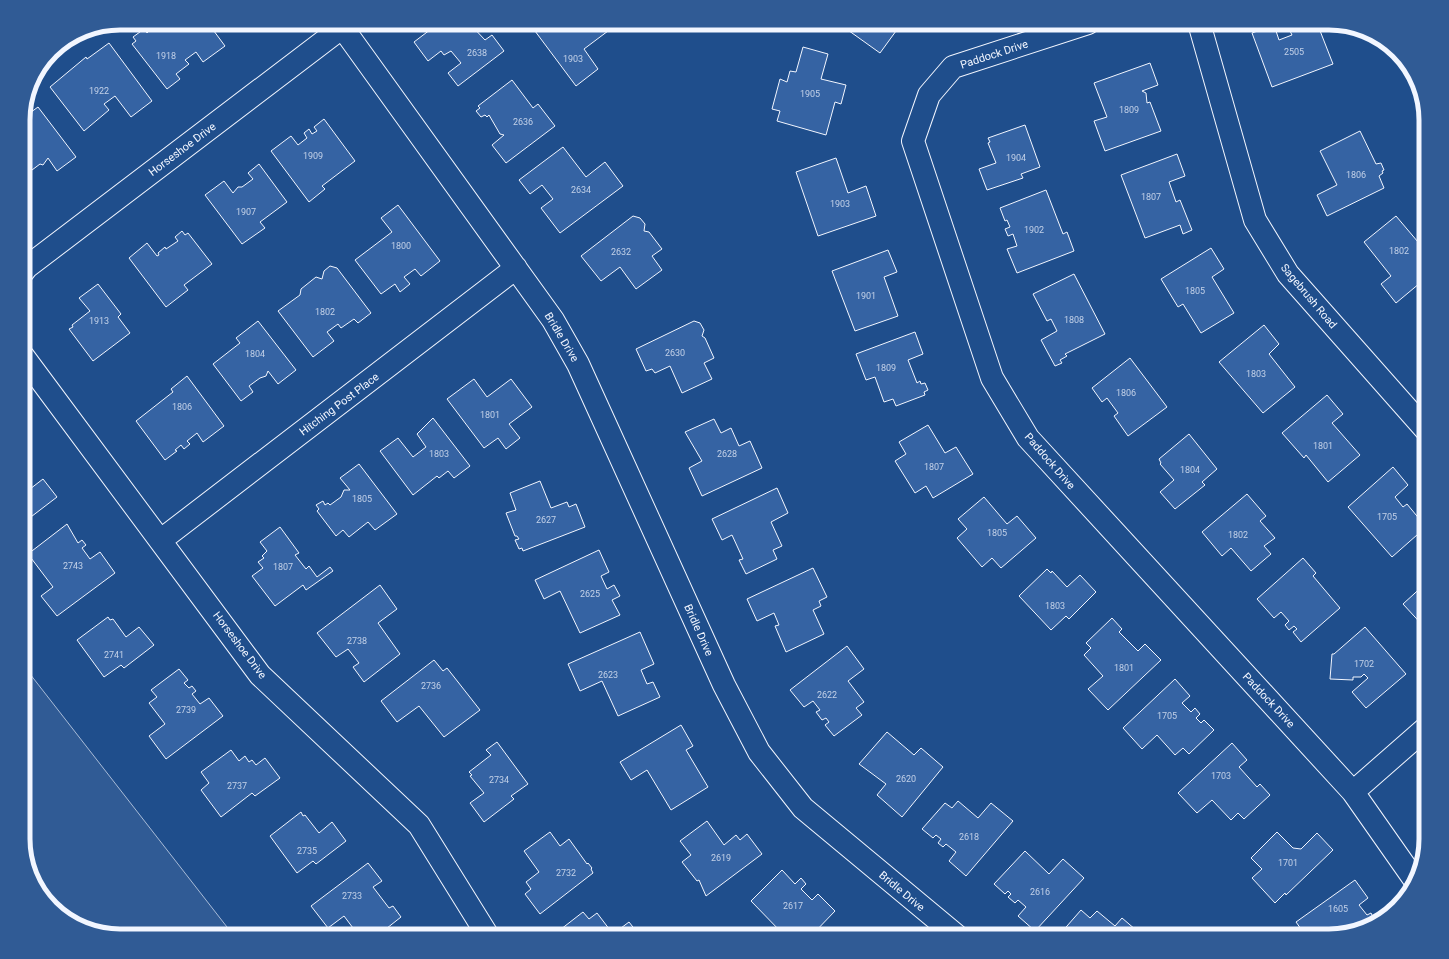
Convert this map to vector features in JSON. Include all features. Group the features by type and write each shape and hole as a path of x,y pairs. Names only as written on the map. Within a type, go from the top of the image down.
{"street":[{"name":"Horseshoe Drive","path":"30,264 338,30"},
{"name":"Horseshoe Drive","path":"349,30 516,268"},
{"name":"Paddock Drive","path":"1067,30 953,67 929,95 913,141 992,378 1028,438 1353,792 1411,875"},
{"name":"Sagebrush Road","path":"1201,30 1255,220 1288,274 1419,422"},
{"name":"Hitching Post Place","path":"161,540 516,268"},
{"name":"Bridle Drive","path":"516,268 553,320 578,364 724,685 759,752 803,808 949,929"},
{"name":"Horseshoe Drive","path":"30,365 260,675 419,826 484,929"},
{"path":"1353,792 1419,734"}],"shaded area":[{"path":"30,674 229,929 108,928 80,920 56,903 42,884 37,874 30,845"}],"building":[{"path":"143,30 145,30 147,33 150,30 213,30 225,46 203,62 196,52 185,60 189,64 176,74 180,79 167,89 132,44 136,41 133,37"},
{"path":"430,30 476,30 485,40 492,35 504,51 458,86 448,73 461,63 451,51 444,55 441,51 428,61 414,42"},
{"path":"534,30 609,30 584,49 598,69 576,86"},
{"path":"848,30 896,31 880,53"},
{"path":"1260,30 1276,30 1279,40 1292,35 1290,31 1320,30 1333,64 1272,87 1252,33"},
{"path":"109,43 152,101 131,117 115,96 104,104 109,110 84,131 50,87 86,57 87,59"},
{"path":"803,47 828,54 821,79 846,85 841,104 835,102 826,135 777,121 780,111 772,109 780,79 787,82 790,71 796,72"},
{"path":"1150,63 1158,85 1142,91 1146,93 1147,103 1150,102 1161,131 1105,151 1094,121 1107,117 1094,83"},
{"path":"512,80 533,108 538,104 555,126 506,163 492,145 504,135 500,134 489,115 487,117 485,115 481,117 476,111 480,108 478,106"},
{"path":"38,107 76,157 57,171 48,158 43,165 40,164 30,172 30,113"},
{"path":"324,119 355,161 322,186 325,189 309,202 271,151 291,136 298,145 307,138 304,133 309,129 312,134 317,131 314,127"},
{"path":"1025,125 1040,167 1021,174 1023,178 987,190 979,169 996,163 988,143 990,142 988,138"},
{"path":"1360,131 1376,164 1381,163 1384,170 1379,176 1384,188 1327,216 1317,195 1337,185 1320,151"},
{"path":"563,147 586,177 605,162 623,186 560,233 541,208 553,199 542,185 530,194 519,180"},
{"path":"1177,154 1185,176 1169,182 1176,202 1180,200 1192,230 1183,234 1180,225 1145,238 1121,175"},
{"path":"836,158 848,193 866,186 876,216 818,236 796,172"},
{"path":"259,164 287,202 260,222 265,228 242,244 205,195 224,181 233,193 238,187 242,187 253,179 248,173"},
{"path":"1046,190 1063,234 1067,232 1074,251 1017,273 1007,249 1017,246 1013,234 1008,236 1005,229 1010,227 1007,220 1005,221 1000,208"},
{"path":"398,205 440,261 421,276 415,269 404,277 410,284 400,292 395,284 381,294 355,260 392,232 381,218"},
{"path":"633,216 640,218 645,224 644,231 649,232 662,249 652,256 662,270 636,289 620,267 601,281 581,256"},
{"path":"1396,216 1418,242 1419,241 1419,284 1396,303 1381,284 1391,276 1364,242"},
{"path":"182,231 185,235 188,233 212,264 184,285 188,290 166,307 129,258 147,243 157,256 159,255 158,253 165,247 166,249 178,241 175,237"},
{"path":"1211,248 1224,269 1212,277 1234,313 1201,333 1183,304 1178,307 1161,279"},
{"path":"888,250 897,272 884,277 898,316 855,331 832,271"},
{"path":"330,266 337,268 371,313 358,323 354,319 341,328 338,324 327,332 334,341 313,357 278,311 300,295 301,289 316,277 322,279 324,271"},
{"path":"1074,274 1105,334 1065,354 1067,356 1060,360 1062,363 1055,366 1041,340 1057,331 1051,319 1047,321 1033,294"},
{"path":"98,284 121,314 118,317 130,333 93,361 69,329 90,311 79,298"},
{"path":"258,321 296,370 278,384 268,371 266,376 260,378 249,386 253,392 241,401 213,364 240,343 236,338"},
{"path":"694,321 700,323 704,330 702,336 705,338 714,358 704,363 712,379 682,393 670,366 655,373 652,369 646,371 636,349"},
{"path":"1264,325 1279,344 1269,354 1295,387 1263,413 1219,362"},
{"path":"915,332 923,354 908,360 917,383 920,381 921,384 925,383 928,390 924,392 925,395 896,406 893,399 884,402 875,377 866,380 856,354"},
{"path":"1130,358 1167,407 1128,436 1114,416 1118,413 1107,398 1102,402 1092,388"},
{"path":"187,376 224,426 203,442 197,433 187,441 190,444 184,449 181,445 175,450 177,451 165,460 136,421 173,392 171,389"},
{"path":"474,379 487,397 511,379 532,407 509,424 520,438 506,449 498,438 484,448 447,399"},
{"path":"1327,395 1343,414 1332,423 1360,455 1328,482 1306,455 1304,458 1282,433"},
{"path":"433,418 470,466 454,478 448,471 439,478 437,476 413,495 380,451 398,438 413,457 426,447 417,434"},
{"path":"714,419 721,433 731,428 739,446 750,441 762,468 702,496 689,468 702,461 685,432"},
{"path":"928,425 945,453 956,447 973,474 933,498 926,486 915,493 895,461 906,454 899,442"},
{"path":"1189,434 1217,469 1202,482 1205,485 1175,509 1160,492 1174,480 1160,464 1159,459"},
{"path":"359,464 397,514 375,530 368,522 349,537 343,530 336,536 317,511 319,509 316,505 323,501 325,505 328,503 330,505 341,497 344,490 350,490 340,478"},
{"path":"1393,467 1408,485 1395,497 1403,507 1407,504 1419,519 1419,533 1392,557 1348,507"},
{"path":"43,479 57,497 30,518 30,489"},
{"path":"540,481 551,508 567,502 569,507 576,504 585,527 523,551 522,548 519,549 515,540 519,539 515,536 506,513 516,510 510,493"},
{"path":"777,488 788,513 771,522 782,546 773,550 777,559 746,574 739,560 743,559 732,535 722,540 712,519"},
{"path":"1247,494 1266,516 1260,521 1275,538 1264,546 1271,554 1251,571 1231,548 1222,556 1202,532"},
{"path":"984,497 1007,524 1017,516 1036,538 1001,568 992,558 982,567 957,538 967,529 958,519"},
{"path":"67,524 78,543 82,540 86,545 82,548 90,559 100,552 115,573 57,616 41,596 53,587 30,557 30,552"},
{"path":"280,527 299,553 295,555 306,569 309,566 317,577 330,567 333,571 306,590 303,585 275,606 252,576 263,568 258,562 264,558 262,556 267,551 260,542"},
{"path":"599,550 609,572 601,576 607,589 614,585 620,596 612,600 620,615 580,633 560,591 544,599 535,580"},
{"path":"1303,558 1316,573 1313,576 1340,608 1301,642 1293,632 1297,629 1294,626 1289,630 1285,625 1289,621 1281,612 1274,618 1257,599"},
{"path":"813,568 827,597 819,601 821,606 813,610 824,634 786,652 775,626 779,625 774,613 757,621 747,599"},
{"path":"1047,569 1051,573 1052,571 1067,587 1080,575 1096,592 1069,619 1066,616 1051,630 1019,596"},
{"path":"380,585 397,609 378,623 400,654 364,682 353,667 359,663 348,649 336,657 317,633"},
{"path":"1419,589 1419,621 1403,604"},
{"path":"108,617 110,620 113,619 126,637 139,627 154,645 124,668 121,665 104,677 77,640"},
{"path":"1112,618 1122,629 1119,632 1138,651 1145,644 1161,660 1108,710 1088,689 1103,676 1084,655 1091,648 1086,643"},
{"path":"1365,627 1406,674 1366,708 1352,692 1368,678 1364,674 1361,677 1353,677 1353,680 1330,679 1332,654 1334,654"},
{"path":"640,632 654,664 641,670 647,684 653,682 660,697 618,716 602,681 580,691 568,664"},
{"path":"847,646 864,669 848,681 864,702 856,708 862,715 834,736 825,725 829,722 826,718 822,720 816,712 820,710 813,701 804,707 790,690"},
{"path":"434,660 443,671 447,668 480,710 444,737 419,706 397,722 381,701"},
{"path":"179,669 188,680 184,683 189,688 192,686 196,691 192,694 200,704 209,698 223,716 166,759 149,736 165,724 149,703 157,697 151,690"},
{"path":"1175,679 1190,696 1182,703 1191,712 1195,708 1200,714 1196,718 1201,723 1204,720 1214,730 1189,754 1183,748 1175,755 1157,735 1142,749 1123,728"},
{"path":"681,725 693,746 686,750 708,787 671,810 647,770 631,780 620,762"},
{"path":"887,732 914,755 921,748 943,767 902,817 877,795 886,784 859,764"},
{"path":"497,742 528,784 511,796 514,799 484,822 470,803 484,793 470,776 472,775 469,772 491,755 486,750"},
{"path":"1232,743 1247,760 1239,767 1257,787 1260,784 1270,795 1244,819 1238,813 1231,820 1212,800 1197,813 1178,793"},
{"path":"231,750 239,761 245,756 249,762 252,760 256,765 265,758 280,778 255,796 252,793 221,817 201,790 209,783 201,772"},
{"path":"958,801 978,818 991,803 1013,821 966,876 949,861 956,852 946,844 943,847 938,843 941,839 936,835 933,838 922,829 945,803 952,808"},
{"path":"301,812 319,833 332,822 346,841 316,864 313,861 297,873 270,836"},
{"path":"707,821 724,845 736,835 740,840 747,834 762,854 706,896 699,880 697,881 682,862 691,855 680,841"},
{"path":"550,832 560,846 569,839 587,864 588,863 592,868 593,873 540,914 525,894 531,889 526,882 539,872 524,851"},
{"path":"1277,832 1293,848 1301,849 1317,833 1333,850 1286,895 1285,893 1275,903 1252,878 1262,869 1251,858"},
{"path":"1025,851 1049,874 1063,859 1084,878 1037,929 1033,929 1018,916 1026,907 1018,900 1015,903 1008,897 1011,894 1008,891 1005,894 994,884"},
{"path":"368,863 382,881 373,887 389,908 393,906 401,917 386,929 354,929 344,916 328,928 311,906"},
{"path":"782,870 795,884 801,878 806,884 801,889 812,900 818,894 835,911 818,929 778,929 751,901"},
{"path":"1355,880 1368,898 1359,905 1367,915 1371,913 1373,917 1352,926 1329,929 1301,929 1296,922"},
{"path":"1081,910 1090,918 1097,911 1115,926 1122,918 1135,929 1064,929"},
{"path":"583,912 589,919 597,913 609,929 561,929"},
{"path":"629,922 634,929 620,929"}]}
